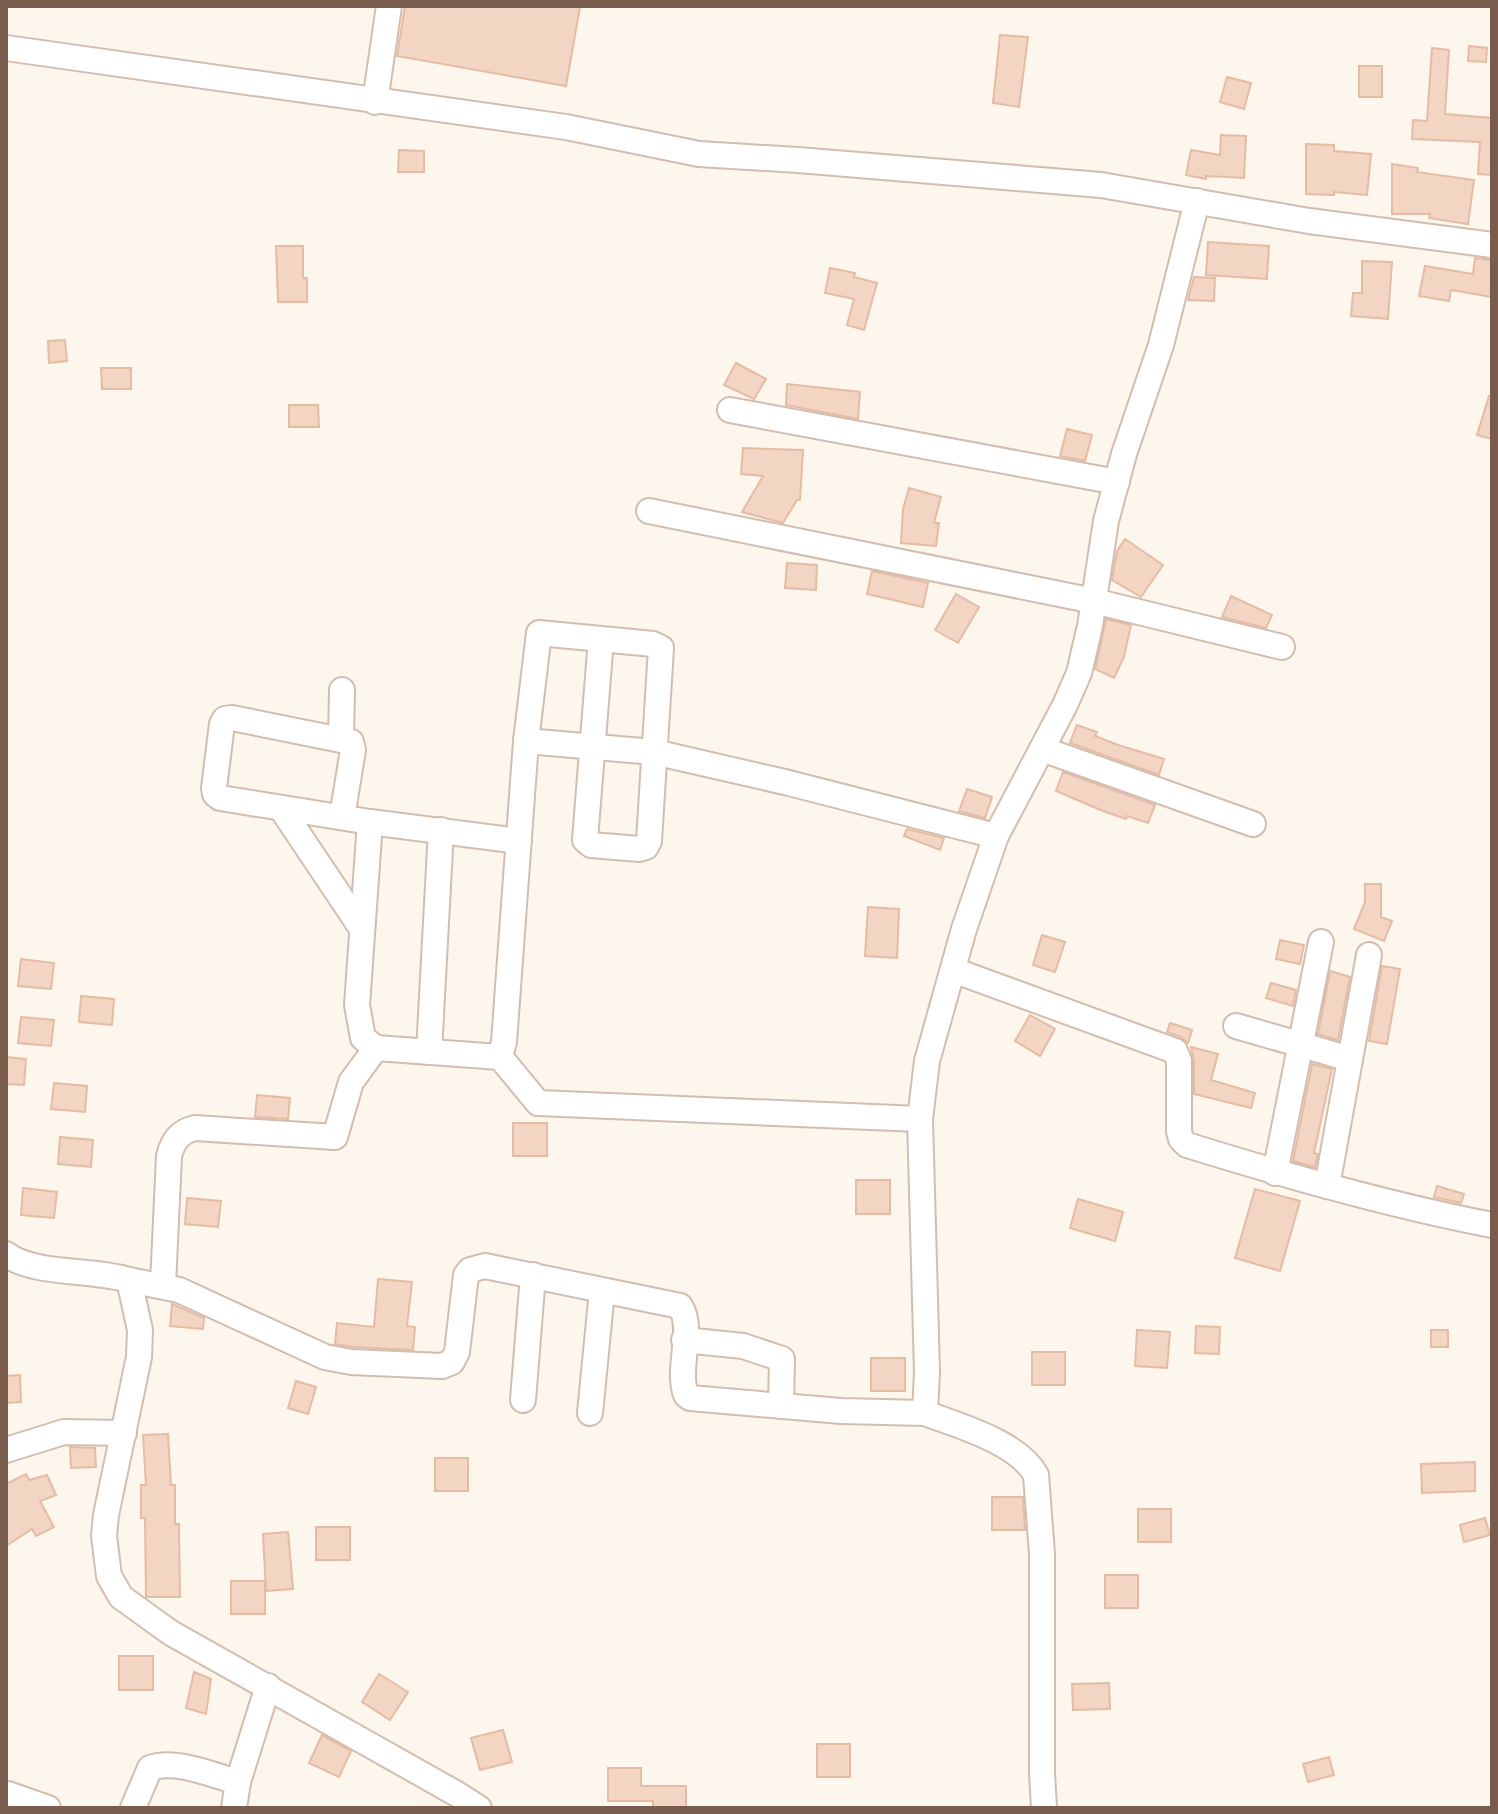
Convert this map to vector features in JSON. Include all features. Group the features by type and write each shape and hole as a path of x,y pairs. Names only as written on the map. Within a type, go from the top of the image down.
{"street":[{"path":"375,102 389,6"},
{"path":"6,48 566,127 699,154 1088,184 1309,221 1492,245"},
{"path":"925,1413 927,1372 920,1119 927,1061 996,836 1079,673 1106,521 1161,345 1197,201"},
{"path":"730,410 1117,482"},
{"path":"649,511 1094,601 1282,647"},
{"path":"500,1057 504,1042 526,741 539,633 658,644 661,648 649,841 646,847 639,849 591,845 585,840 601,639"},
{"path":"341,738 342,690"},
{"path":"342,817 353,750 351,742 225,719 215,794 220,798 370,822 519,841"},
{"path":"526,741 654,752 996,836"},
{"path":"1042,749 1253,824"},
{"path":"281,808 362,929"},
{"path":"370,822 357,1005 363,1038 376,1048 500,1057 538,1103 920,1119"},
{"path":"429,1052 441,830"},
{"path":"1275,1173 1321,942"},
{"path":"1327,1186 1369,955"},
{"path":"953,970 1175,1051 1179,1061 1181,1139 1187,1145 1275,1173 1434,1214 1492,1225"},
{"path":"1236,1026 1350,1059"},
{"path":"163,1285 169,1156 177,1137 195,1128 335,1137 351,1082 376,1048"},
{"path":"6,1254 30,1265 115,1275 163,1285 325,1357 365,1363 442,1366 452,1362 457,1352 465,1281 470,1270 485,1266 533,1275 680,1306 685,1315 682,1384 686,1395 781,1406 890,1414 925,1413 972,1430 1021,1456 1036,1475 1042,1554 1044,1808"},
{"path":"523,1400 533,1275"},
{"path":"129,1280 140,1330 139,1357 104,1536 109,1576 121,1597 171,1633 479,1808"},
{"path":"590,1413 602,1291"},
{"path":"684,1340 743,1346 782,1359 781,1406"},
{"path":"6,1450 64,1432 124,1433"},
{"path":"234,1808 238,1782 268,1686"},
{"path":"133,1808 150,1768 160,1765 172,1764 238,1782"},
{"path":"8,1794 48,1808"}],"building":[{"path":"405,6 580,7 566,86 397,56"},
{"path":"1000,35 1028,37 1019,107 993,103"},
{"path":"1469,46 1487,48 1486,62 1468,61"},
{"path":"1432,48 1449,50 1445,114 1492,118 1492,175 1478,174 1480,142 1412,139 1413,120 1427,121"},
{"path":"1359,66 1382,66 1382,97 1359,97"},
{"path":"1227,77 1251,83 1244,109 1220,102"},
{"path":"1221,135 1246,136 1244,178 1206,176 1206,179 1186,175 1191,150 1220,155"},
{"path":"1306,144 1334,145 1334,151 1371,154 1367,195 1334,192 1334,195 1306,194"},
{"path":"399,150 424,151 424,172 398,172"},
{"path":"1392,164 1418,168 1417,172 1474,180 1468,224 1429,218 1430,214 1392,214"},
{"path":"1208,242 1269,246 1267,279 1206,275"},
{"path":"276,246 303,246 307,302 278,302"},
{"path":"1475,258 1492,260 1492,297 1451,290 1449,301 1419,296 1425,266 1473,274"},
{"path":"1362,261 1392,262 1388,319 1351,316 1353,293 1362,293"},
{"path":"830,268 855,273 854,277 877,283 864,330 847,325 854,299 825,293"},
{"path":"1194,277 1215,278 1214,301 1188,300"},
{"path":"65,340 67,361 49,363 48,341"},
{"path":"736,363 766,379 754,399 724,385"},
{"path":"101,368 131,368 131,389 102,389"},
{"path":"787,384 860,392 858,419 786,405"},
{"path":"1489,396 1492,396 1492,439 1477,435"},
{"path":"289,405 318,405 319,427 289,427"},
{"path":"1067,429 1092,435 1085,461 1060,456"},
{"path":"743,448 803,450 800,500 797,500 783,523 742,512 763,476 741,474"},
{"path":"909,488 941,497 934,523 939,523 936,546 901,543 903,509"},
{"path":"1125,539 1163,565 1141,597 1112,580 1117,551"},
{"path":"787,563 817,565 816,590 785,588"},
{"path":"872,571 928,583 923,607 867,594"},
{"path":"956,594 979,607 958,643 935,630"},
{"path":"1231,596 1272,615 1266,628 1222,617"},
{"path":"1106,619 1131,625 1124,657 1114,678 1095,669"},
{"path":"1077,725 1097,732 1095,736 1118,745 1164,759 1159,775 1070,743"},
{"path":"1063,772 1155,805 1148,823 1103,811 1056,791"},
{"path":"967,789 992,797 985,818 959,811"},
{"path":"907,829 944,838 940,850 904,836"},
{"path":"1365,884 1381,884 1381,917 1392,921 1384,941 1354,929 1365,902"},
{"path":"868,907 899,909 897,958 865,956"},
{"path":"1042,935 1065,942 1055,972 1033,965"},
{"path":"1280,940 1304,945 1300,964 1276,959"},
{"path":"21,959 54,963 51,989 18,986"},
{"path":"1382,966 1400,969 1387,1044 1369,1041"},
{"path":"1330,971 1350,977 1338,1040 1318,1034"},
{"path":"1271,983 1296,990 1293,1006 1266,998"},
{"path":"81,996 114,999 112,1025 79,1022"},
{"path":"1030,1015 1055,1029 1040,1056 1015,1041"},
{"path":"21,1017 54,1020 51,1046 18,1043"},
{"path":"1170,1023 1192,1030 1188,1043 1167,1032"},
{"path":"1191,1047 1218,1054 1211,1080 1255,1093 1251,1108 1194,1094"},
{"path":"6,1057 26,1059 24,1085 6,1084"},
{"path":"1312,1064 1332,1069 1314,1153 1318,1154 1315,1167 1293,1161"},
{"path":"54,1083 87,1086 85,1112 51,1109"},
{"path":"257,1095 290,1098 288,1119 255,1117"},
{"path":"513,1123 547,1123 547,1156 513,1156"},
{"path":"60,1137 93,1140 91,1167 58,1164"},
{"path":"856,1180 890,1180 890,1214 856,1214"},
{"path":"1437,1186 1464,1194 1461,1203 1434,1197"},
{"path":"23,1188 57,1192 54,1218 21,1215"},
{"path":"1255,1189 1300,1201 1280,1271 1235,1258"},
{"path":"187,1198 221,1201 218,1227 185,1224"},
{"path":"1078,1199 1123,1212 1115,1241 1070,1228"},
{"path":"378,1279 412,1282 407,1326 415,1327 413,1350 335,1344 337,1323 374,1327"},
{"path":"172,1304 204,1318 203,1329 170,1326"},
{"path":"1196,1326 1220,1327 1219,1354 1195,1353"},
{"path":"1137,1330 1170,1332 1167,1368 1135,1366"},
{"path":"1431,1330 1448,1330 1448,1347 1431,1347"},
{"path":"1032,1352 1065,1352 1065,1385 1032,1385"},
{"path":"871,1358 905,1358 905,1391 871,1391"},
{"path":"20,1375 21,1402 6,1403 6,1376"},
{"path":"296,1381 316,1387 308,1414 288,1408"},
{"path":"168,1434 171,1485 175,1485 175,1524 179,1524 180,1597 146,1597 145,1518 141,1518 141,1485 146,1485 143,1435"},
{"path":"70,1447 95,1448 96,1467 71,1468"},
{"path":"435,1458 468,1458 468,1491 435,1491"},
{"path":"1475,1462 1475,1491 1422,1493 1421,1464"},
{"path":"26,1474 29,1480 47,1475 56,1495 40,1501 54,1527 36,1536 32,1529 6,1546 6,1484"},
{"path":"992,1497 1023,1497 1025,1530 992,1530"},
{"path":"1138,1509 1171,1509 1171,1542 1138,1542"},
{"path":"1485,1518 1490,1535 1464,1542 1460,1525"},
{"path":"316,1527 350,1527 350,1560 316,1560"},
{"path":"288,1532 293,1589 266,1591 263,1534"},
{"path":"1105,1575 1138,1575 1138,1608 1105,1608"},
{"path":"231,1581 265,1581 265,1614 231,1614"},
{"path":"119,1656 153,1656 153,1690 119,1690"},
{"path":"194,1672 211,1679 206,1714 186,1708"},
{"path":"379,1674 408,1692 390,1720 362,1702"},
{"path":"1109,1683 1110,1709 1073,1710 1072,1684"},
{"path":"503,1730 512,1762 480,1770 471,1738"},
{"path":"322,1735 351,1751 339,1777 309,1763"},
{"path":"817,1744 850,1744 850,1777 817,1777"},
{"path":"1329,1757 1334,1775 1308,1782 1303,1764"},
{"path":"608,1768 641,1768 641,1786 686,1786 686,1808 653,1808 653,1801 608,1801"}]}
